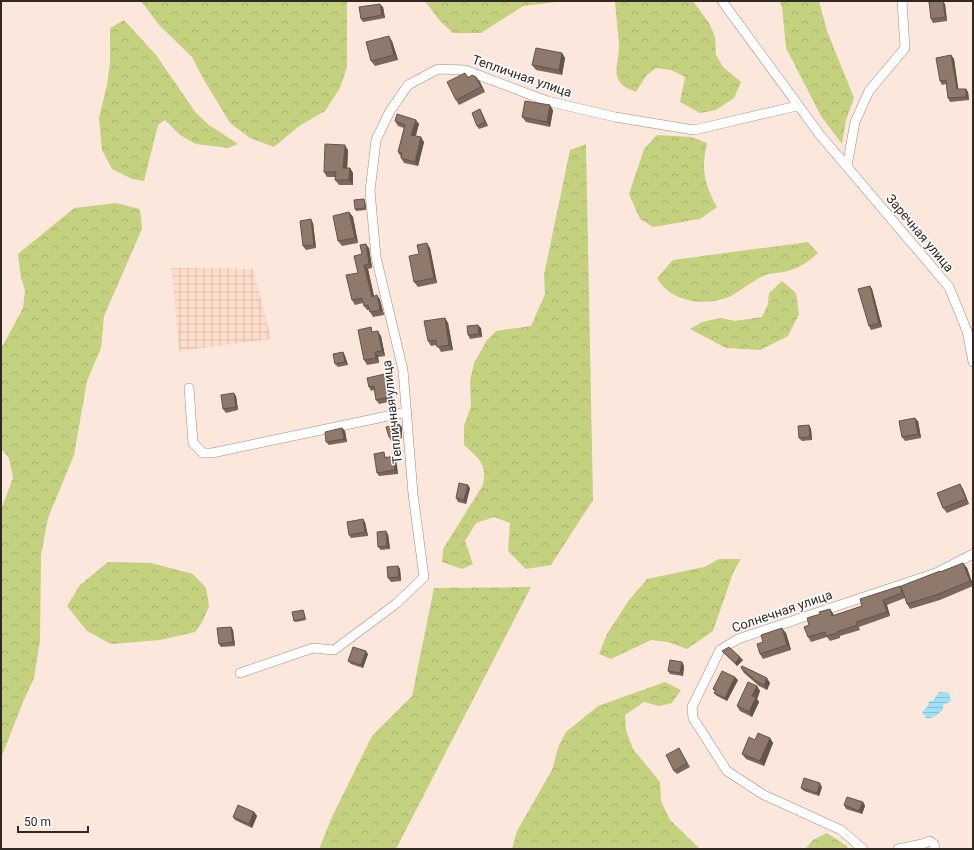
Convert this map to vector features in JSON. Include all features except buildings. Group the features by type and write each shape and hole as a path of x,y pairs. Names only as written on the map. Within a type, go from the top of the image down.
{"street":[{"name":"Заречная улица","path":"722,1 797,106 948,287 967,332 973,362"},
{"path":"847,166 854,122 869,91 905,48 902,1"},
{"name":"Тепличная улица","path":"240,673 313,648 334,650 397,603 424,577 413,494 404,370 376,257 370,191 376,140 390,111 408,85 438,69 465,70 547,101 615,117 694,130 797,106"},
{"path":"189,388 193,443 202,453 212,453 407,412"},
{"name":"Солнечная улица","path":"863,849 841,830 764,795 727,771 693,718 692,707 720,650 738,639 936,573 973,554"},
{"path":"898,849 922,844 930,840 934,844 935,849"}],"shaded area":[{"path":"172,268 253,269 271,339 179,351"}],"green space":[{"path":"141,1 347,1 347,67 340,88 325,111 299,126 274,147 250,138 230,123 192,57 159,25"},
{"path":"425,1 565,1 523,6 481,33 453,33 439,20"},
{"path":"615,1 693,1 709,23 715,37 716,55 723,67 741,82 734,98 716,110 700,113 680,102 685,77 671,70 656,68 646,76 636,92 621,84 617,73 619,44"},
{"path":"779,1 819,1 827,31 854,98 846,120 842,144 821,116 786,48 782,7"},
{"path":"124,20 156,55 196,113 209,125 238,144 228,148 196,144 180,135 165,120 158,125 144,181 132,179 112,169 102,150 99,118 107,85 110,63 110,28"},
{"path":"657,135 691,137 707,143 704,161 705,176 709,191 717,207 700,219 653,227 640,219 629,194 644,149"},
{"path":"586,144 593,500 551,565 526,569 508,551 510,523 494,517 476,523 465,541 473,564 462,569 442,562 443,549 483,485 483,466 478,458 464,445 464,426 471,406 470,381 474,363 487,340 496,331 531,326 545,294 544,275 570,150"},
{"path":"116,203 140,209 142,229 104,316 101,348 87,381 74,455 48,518 41,555 40,641 34,678 1,758 1,510 13,478 9,458 1,449 1,349 23,308 25,290 21,278 18,254 74,208"},
{"path":"808,242 818,253 807,262 789,271 763,276 731,296 722,299 701,302 680,298 671,293 657,278 673,260"},
{"path":"782,281 796,293 799,314 788,336 760,350 726,348 690,329 702,322 721,318 735,321 762,317 768,304 769,293"},
{"path":"719,559 741,559 733,573 713,631 687,649 668,642 651,640 611,659 599,654 607,634 629,600 647,579 704,567"},
{"path":"108,562 151,563 193,574 206,588 209,607 201,624 195,632 160,640 111,644 87,631 67,606 80,585"},
{"path":"531,587 396,849 319,849 332,817 372,736 412,696 434,588"},
{"path":"665,682 681,690 672,703 659,706 644,702 625,715 626,730 633,749 660,782 661,801 670,820 700,849 512,849 517,831 552,770 559,745 566,732 598,706"},
{"path":"827,833 847,846 848,849 805,849 813,840"}],"water":[{"path":"939,692 949,693 951,701 943,705 943,709 936,716 926,718 922,712 928,706 929,701 933,701"}]}
